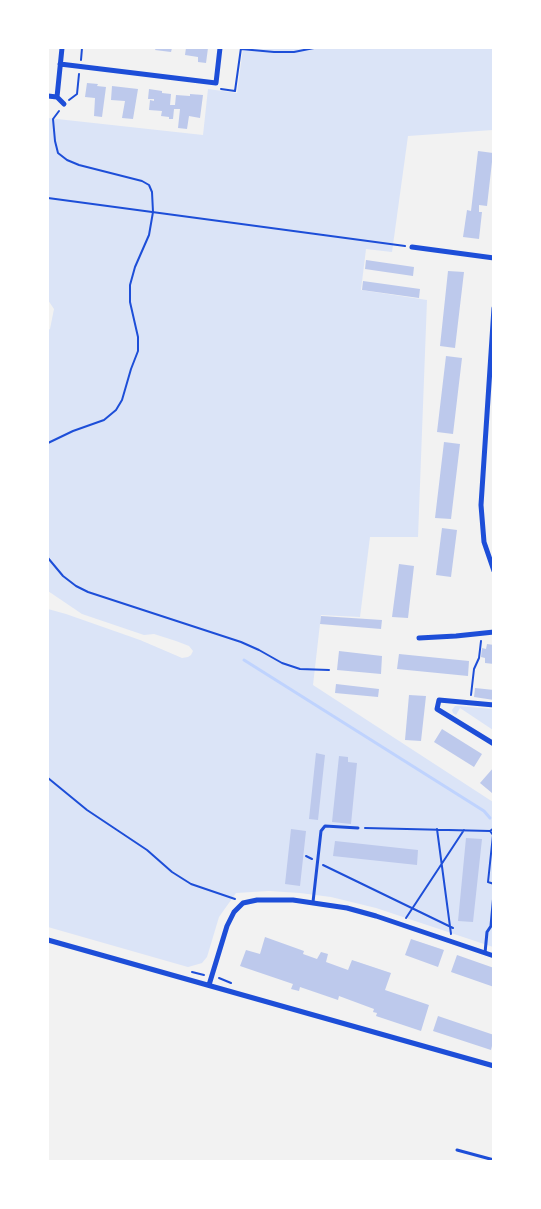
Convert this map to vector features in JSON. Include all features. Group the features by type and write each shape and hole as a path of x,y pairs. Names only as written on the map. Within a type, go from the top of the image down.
{"street":[{"path":"57,97 62,48"},
{"path":"60,64 216,83 220,48"},
{"path":"48,96 57,97 64,104"},
{"path":"412,247 494,258"},
{"path":"494,308 481,524 484,542 494,570"},
{"path":"419,638 494,632"},
{"path":"494,705 439,700 437,709 494,744"},
{"path":"209,986 227,926 234,912 243,903 257,900 313,902 347,908 494,956"},
{"path":"48,940 494,1066"}],"lane":[{"path":"313,902 321,831 325,826 358,828"},
{"path":"485,953 487,932 491,926 494,894"},
{"path":"457,1150 494,1160"}],"path":[{"path":"48,443 72,431 104,420 116,410 122,400 138,350 138,337 130,302 130,285 135,267 149,235 154,212 150,186 142,181 67,160 58,153 55,141 54,119 64,104 77,94 82,48"},
{"path":"216,83 216,89 235,91 241,48 274,52 294,52 314,48"},
{"path":"48,198 412,247"},
{"path":"48,558 63,576 88,592 241,642 282,663 300,669 329,670"},
{"path":"470,703 474,669 483,633"},
{"path":"48,778 86,810 147,850 172,872 191,884 243,903"},
{"path":"358,828 490,831 494,828"},
{"path":"437,830 452,928 452,935 449,941"},
{"path":"403,925 412,908 464,830"},
{"path":"490,831 493,835 493,844 488,882 494,884"},
{"path":"306,856 452,928"}],"shaded area":[{"path":"243,48 493,48 493,130 408,136 392,252 366,249 361,290 427,300 418,537 370,537 360,617 321,615 313,685 493,802 493,947 376,908 331,897 269,891 236,893 219,917 207,957 202,963 188,967 48,927 48,609 140,640 182,658 188,657 193,651 189,646 176,641 154,634 144,635 82,614 48,591 48,330 50,329 54,309 48,300 48,118 203,135 208,89 237,93"},
{"path":"455,706 493,709 493,730 460,708 456,715 452,710"}],"building":[{"path":"156,48 172,48 171,52 155,50"},
{"path":"186,48 208,48 206,63 198,62 198,57 185,55"},
{"path":"87,83 106,87 102,117 94,116 95,98 85,97"},
{"path":"112,86 138,89 133,119 122,118 125,101 111,100"},
{"path":"149,89 171,94 170,105 175,105 176,95 203,95 200,118 189,116 187,129 178,128 180,109 174,109 173,119 161,116 162,111 149,110 150,100 154,101 154,99 148,99"},
{"path":"478,151 493,153 487,206 479,205 479,212 482,212 479,239 463,237 467,210 471,211"},
{"path":"366,260 414,267 413,276 365,269"},
{"path":"448,271 464,272 455,348 440,346"},
{"path":"363,281 420,289 419,298 362,290"},
{"path":"446,356 462,358 453,434 437,432"},
{"path":"444,442 460,444 451,519 435,518"},
{"path":"442,528 457,530 451,577 436,575"},
{"path":"399,564 414,566 408,618 392,617"},
{"path":"321,616 382,620 381,629 320,624"},
{"path":"487,644 494,645 494,664 485,663 485,658 481,657 482,648 486,649"},
{"path":"339,651 382,656 381,674 337,670"},
{"path":"399,654 469,661 468,676 397,669"},
{"path":"336,684 379,689 378,697 335,693"},
{"path":"475,688 494,690 494,700 474,697"},
{"path":"409,695 426,696 421,741 405,740"},
{"path":"442,729 482,754 474,767 434,742"},
{"path":"316,753 325,755 318,820 309,819"},
{"path":"339,756 348,757 348,762 357,763 351,824 332,822"},
{"path":"494,767 494,792 492,793 480,783"},
{"path":"291,829 306,831 300,886 285,884"},
{"path":"466,838 482,839 473,922 458,921"},
{"path":"335,841 418,850 417,865 333,856"},
{"path":"265,937 304,951 303,954 317,959 321,952 328,954 326,962 348,970 352,960 391,973 385,990 429,1005 421,1031 376,1016 377,1013 373,1012 374,1009 339,996 338,1000 300,987 299,991 291,989 293,984 240,966 246,950 260,954"},
{"path":"411,939 444,950 438,967 405,955"},
{"path":"457,955 494,968 494,987 451,972"},
{"path":"438,1016 494,1035 494,1046 492,1046 491,1050 433,1031"}],"waterway":[{"path":"244,660 484,811 490,818"}]}
